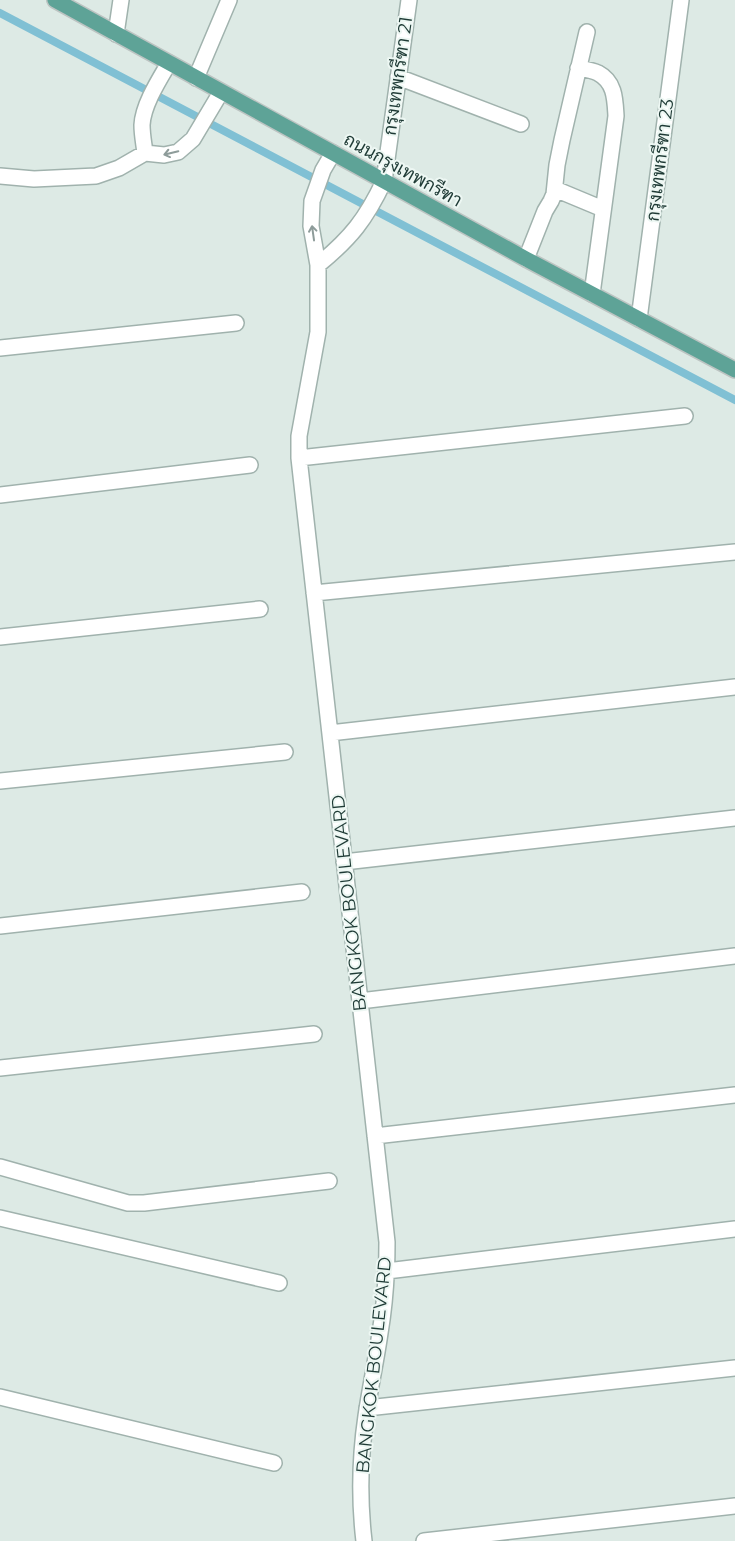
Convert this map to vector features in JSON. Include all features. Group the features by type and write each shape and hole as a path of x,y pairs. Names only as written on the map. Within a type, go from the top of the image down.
{"main road":[{"name":"ถนนกรุงเทพกรีฑา","path":"63,2 116,34 221,92 526,259 735,370"}],"street":[{"path":"116,34 121,0"},
{"path":"196,78 229,0"},
{"name":"กรุงเทพกรีฑา 21","path":"384,181 409,0"},
{"name":"กรุงเทพกรีฑา 23","path":"639,319 681,0"},
{"path":"526,259 545,211 551,201 557,165 587,32"},
{"path":"145,153 142,123 145,111 169,63"},
{"path":"578,68 598,73 611,83 615,94 616,116 592,294"},
{"path":"398,77 521,124"},
{"path":"0,176 34,179 96,176 119,168 145,153 164,155 178,152 193,139 209,109 221,92"},
{"name":"BANGKOK BOULEVARD","path":"333,153 323,170 312,201 311,226 318,265 318,332 299,436 299,458 387,1242 387,1271 381,1331 367,1408 360,1478 360,1511 364,1541"},
{"path":"318,265 341,246 356,229 374,202 384,181"},
{"path":"554,189 603,209"},
{"path":"0,348 236,323"},
{"path":"299,458 685,416"},
{"path":"0,495 250,465"},
{"path":"314,593 735,552"},
{"path":"0,637 260,609"},
{"path":"330,732 735,687"},
{"path":"0,781 284,752"},
{"path":"344,862 735,818"},
{"path":"0,926 302,892"},
{"path":"360,1001 735,956"},
{"path":"0,1068 314,1034"},
{"path":"375,1136 735,1095"},
{"path":"0,1167 128,1203 144,1203 329,1181"},
{"path":"0,1218 279,1283"},
{"path":"387,1271 735,1229"},
{"path":"367,1408 735,1368"},
{"path":"0,1397 274,1463"},
{"path":"424,1541 735,1506"}],"waterway":[{"path":"0,13 735,400"}]}
